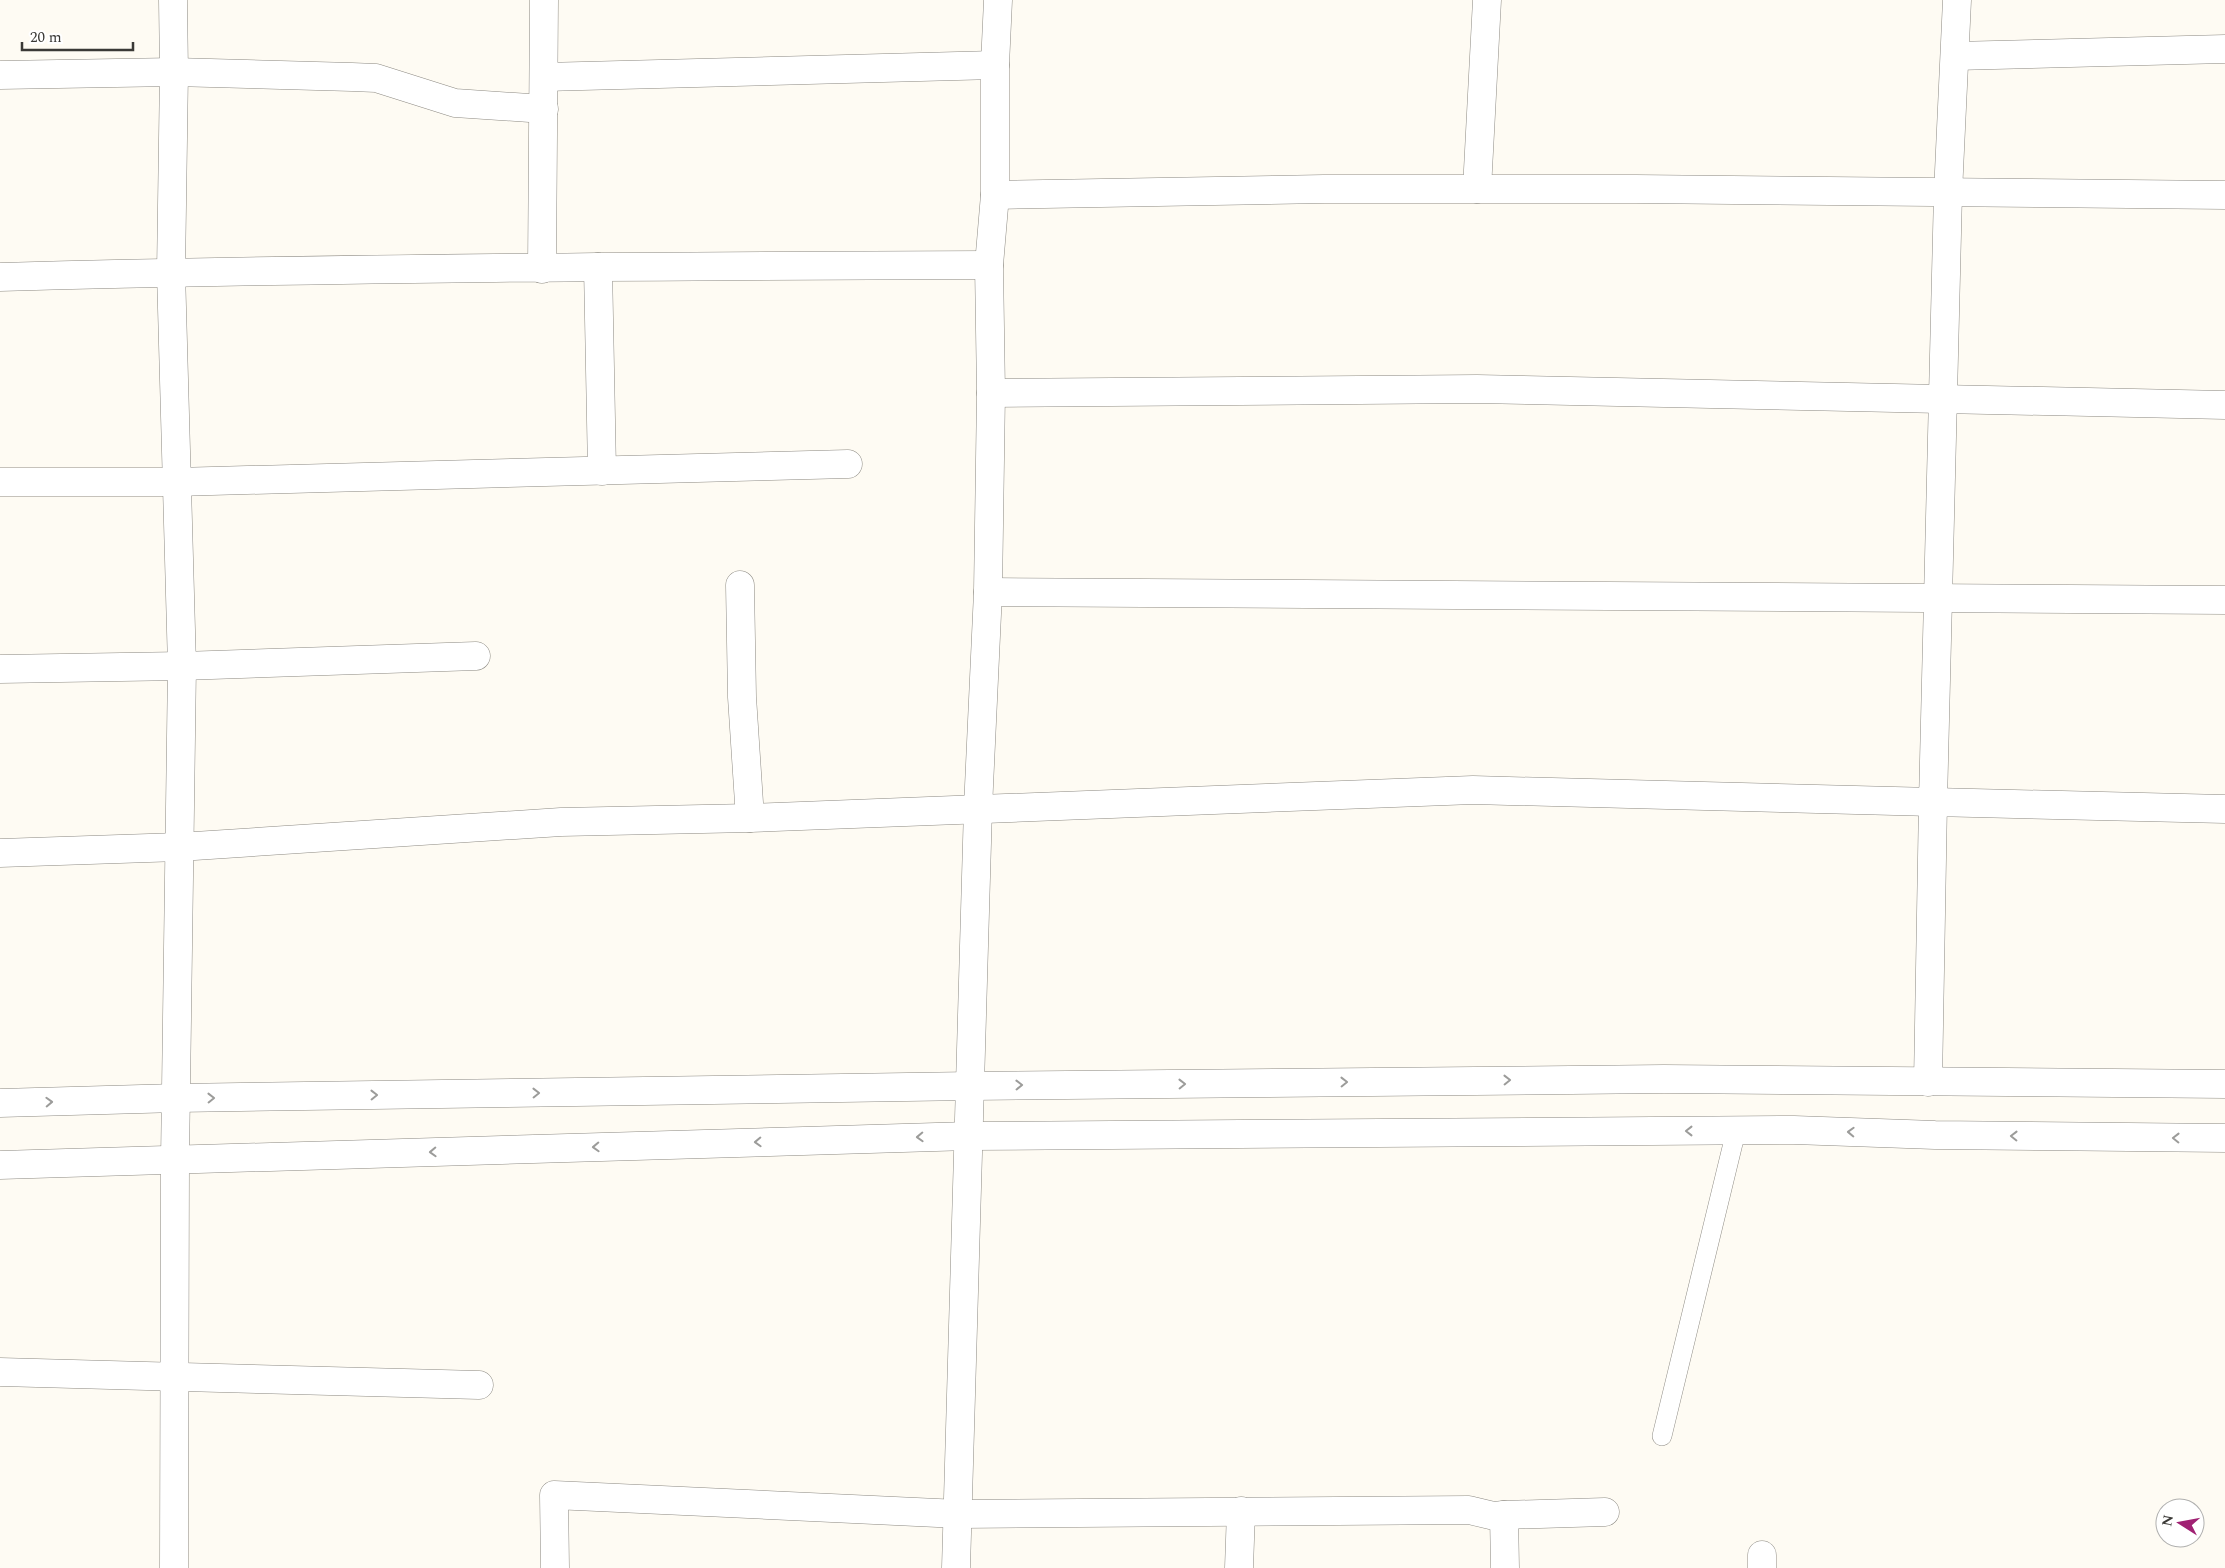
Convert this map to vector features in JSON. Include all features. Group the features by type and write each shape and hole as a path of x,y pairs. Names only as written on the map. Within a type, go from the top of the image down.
{"street":[{"path":"172,0 174,72 171,272 182,666 175,1160 176,1378 174,1568"},
{"path":"542,269 544,0"},
{"path":"956,1568 978,808 988,592 991,393 989,265 995,195 995,65 998,0"},
{"path":"1477,189 1487,0"},
{"path":"1928,1082 1942,398 1948,193 1957,0"},
{"path":"1955,56 2225,49"},
{"path":"544,77 995,65"},
{"path":"0,75 174,72 376,78 455,103 544,109"},
{"path":"995,195 1324,188 2225,195"},
{"path":"0,277 171,272 989,265"},
{"path":"598,267 602,470"},
{"path":"991,393 1476,388 2225,405"},
{"path":"0,482 176,482 848,464"},
{"path":"740,585 742,697 750,818"},
{"path":"988,592 2225,600"},
{"path":"0,670 476,656"},
{"path":"0,853 179,847 561,822 750,818 1473,790 2225,809"},
{"path":"0,1103 177,1098 971,1086 1664,1079 2225,1084"},
{"path":"0,1166 969,1136 1736,1131 2225,1138"},
{"path":"0,1372 480,1385"},
{"path":"555,1568 554,1495 959,1514 1469,1510 1494,1516 1605,1512"},
{"path":"1239,1568 1241,1511"},
{"path":"1504,1515 1505,1568"}],"lane":[{"path":"1662,1436 1736,1131"}]}
